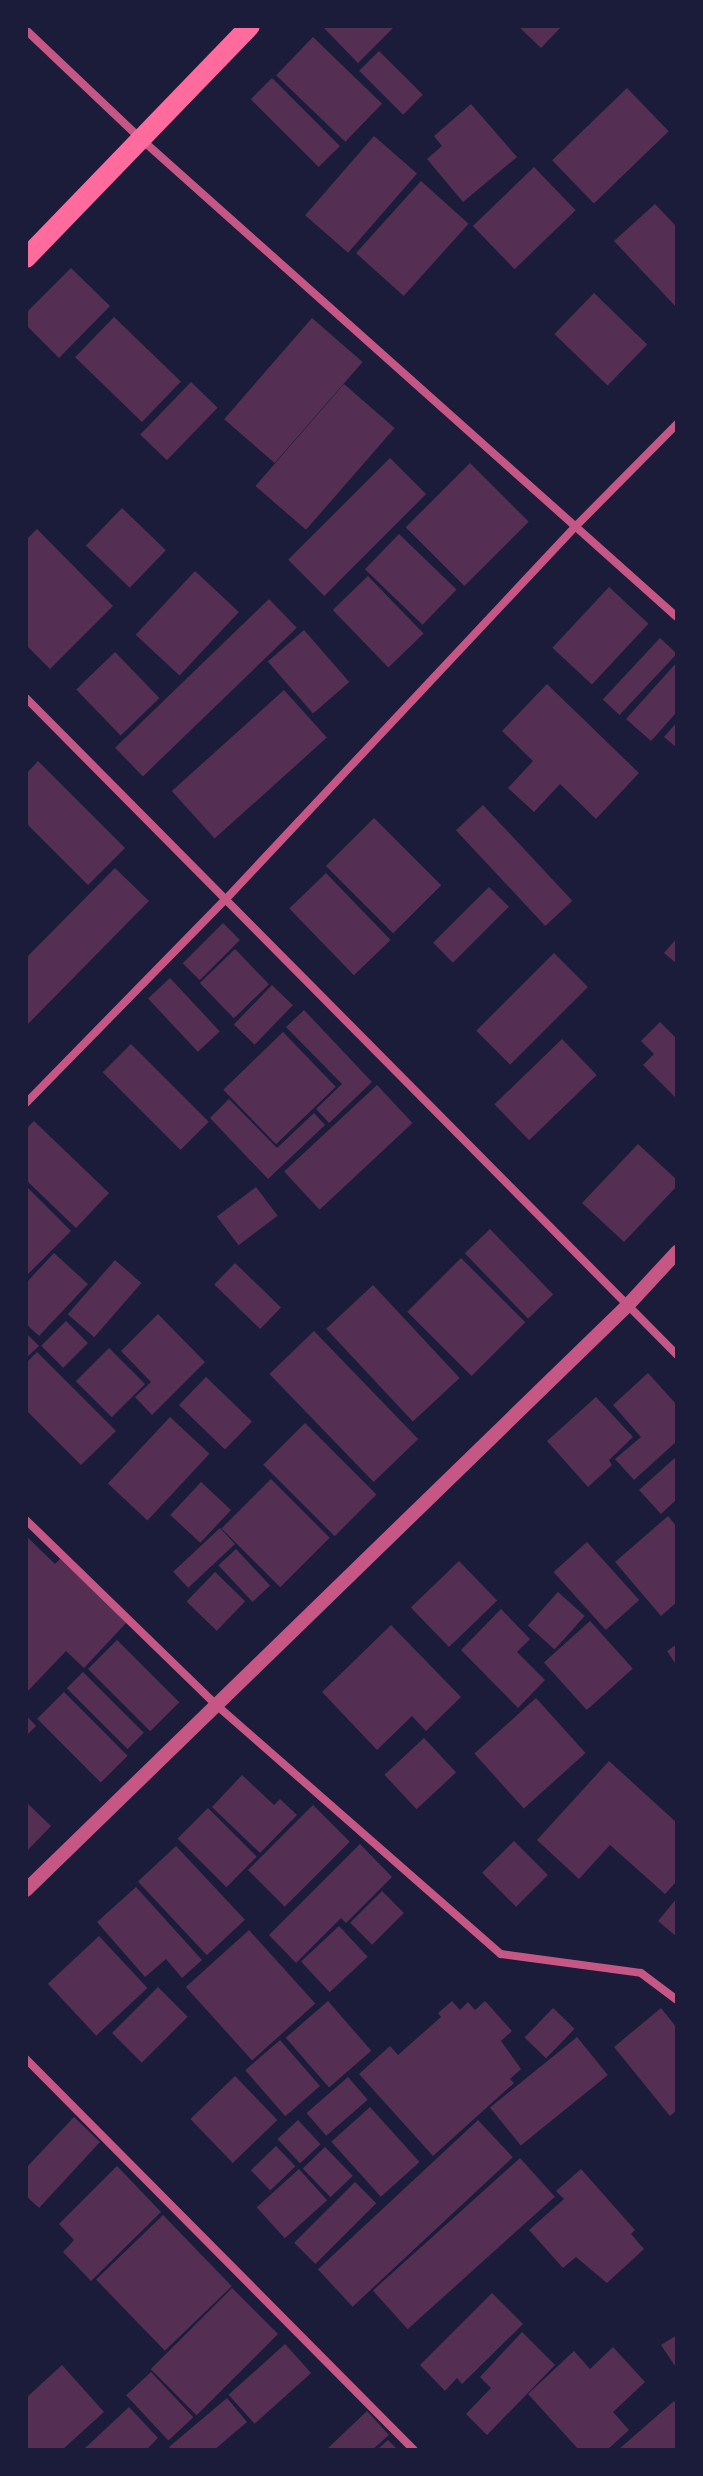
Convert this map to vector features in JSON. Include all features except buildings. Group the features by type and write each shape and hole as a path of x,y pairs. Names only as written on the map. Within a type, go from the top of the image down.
{"main road":[{"path":"26,258 250,26"}],"street":[{"path":"26,30 141,139 677,617"},
{"path":"26,1103 226,899 574,528 677,424"},
{"path":"26,698 677,1355"},
{"path":"26,1890 214,1703 627,1306 677,1252"},
{"path":"26,1520 214,1703 501,1954 641,1973 677,2000"},
{"path":"26,2059 414,2450"}]}
